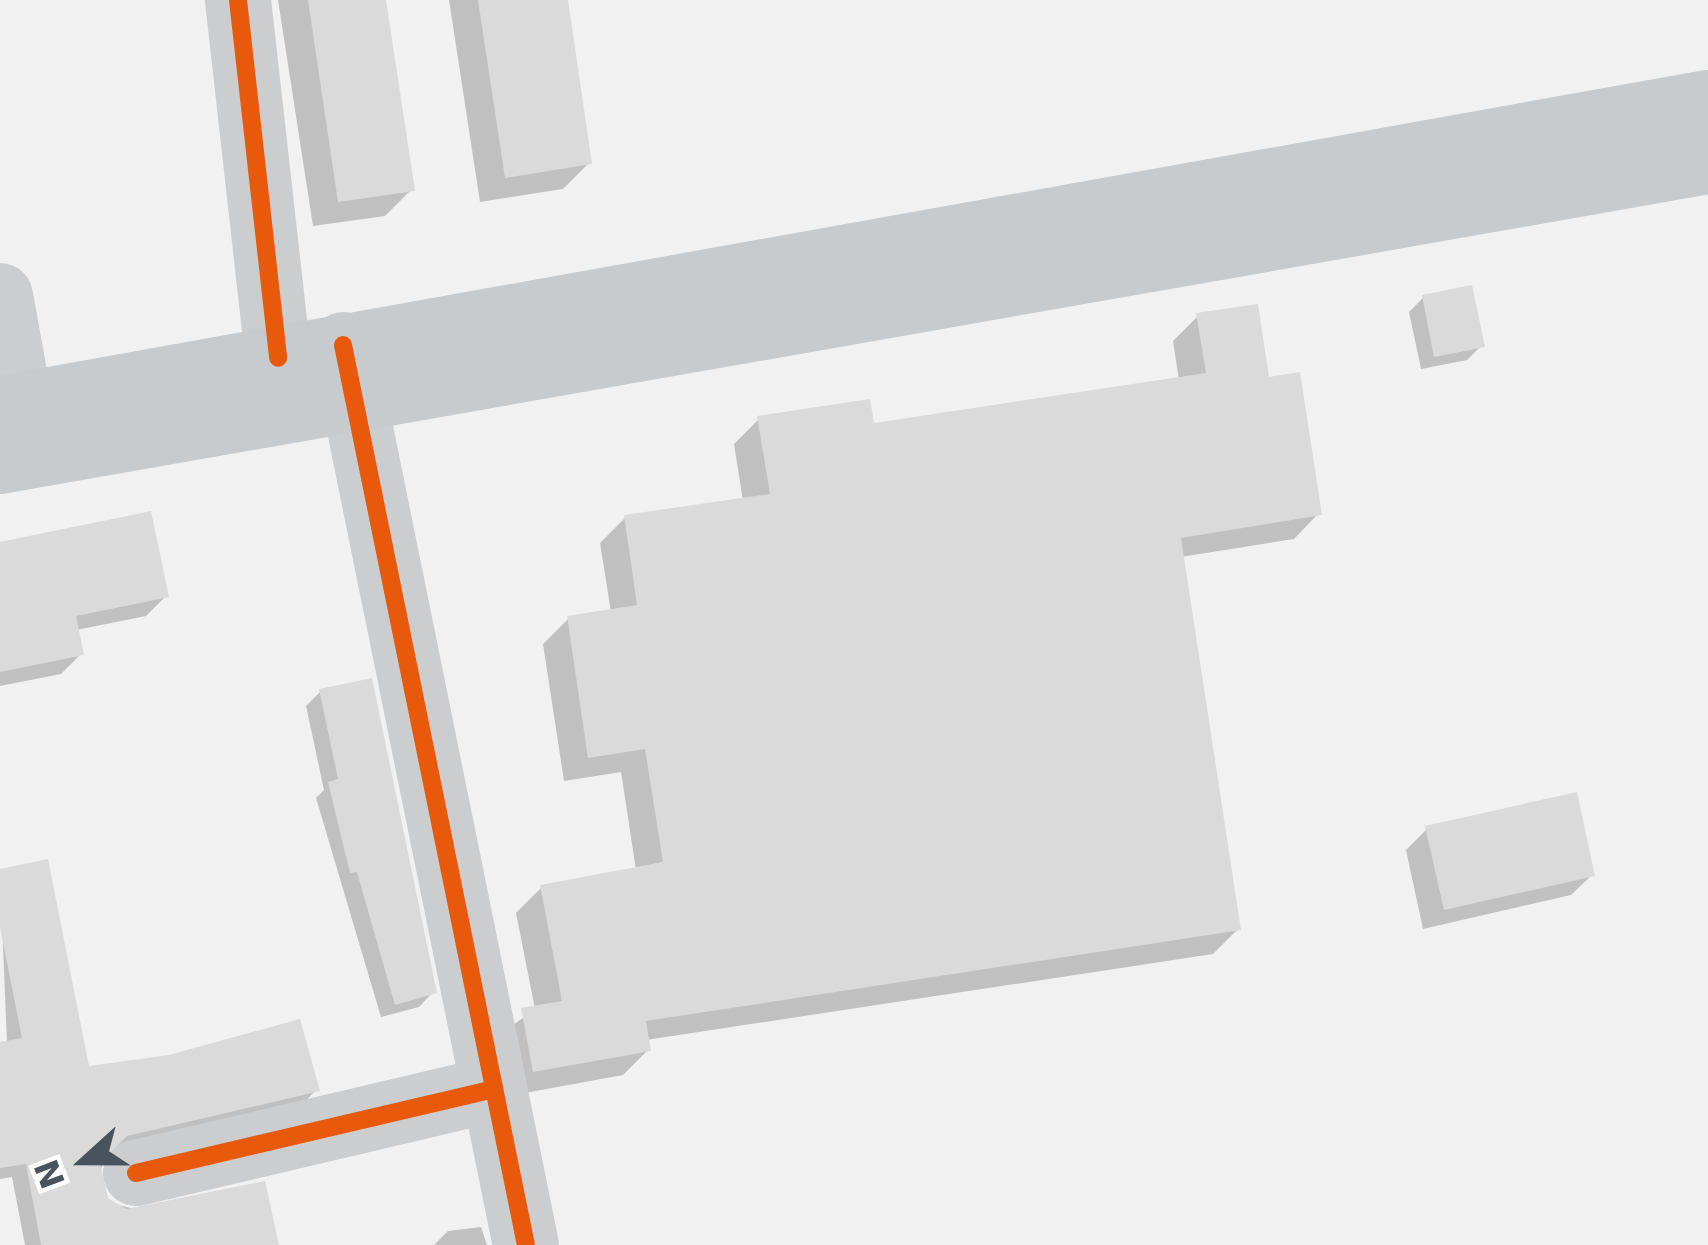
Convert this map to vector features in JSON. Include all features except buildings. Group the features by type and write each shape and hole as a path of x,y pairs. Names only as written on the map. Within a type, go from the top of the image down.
{"main road":[{"path":"7,425 278,358 348,373 1708,103"},
{"path":"7,425 1708,161"}],"street":[{"path":"238,0 278,358"},
{"path":"0,296 7,425"},
{"path":"348,373 526,1245"},
{"path":"136,1172 494,1089"}],"cycle path":[{"path":"238,0 278,358"},
{"path":"343,345 526,1245"},
{"path":"136,1173 494,1089"}]}
